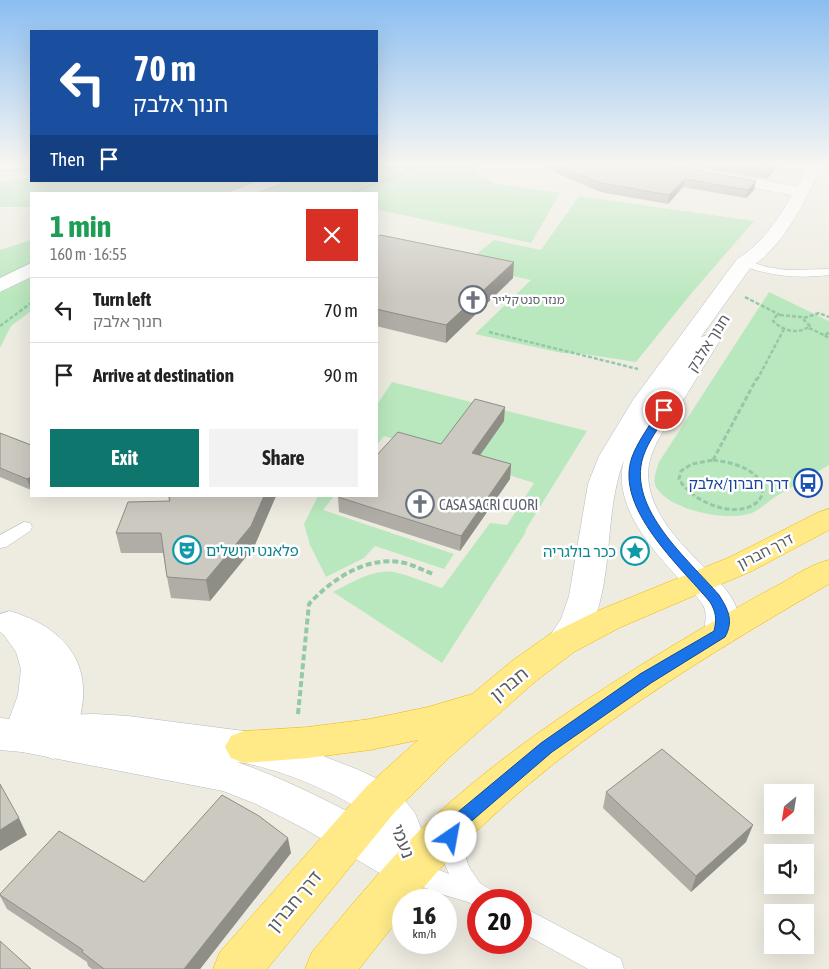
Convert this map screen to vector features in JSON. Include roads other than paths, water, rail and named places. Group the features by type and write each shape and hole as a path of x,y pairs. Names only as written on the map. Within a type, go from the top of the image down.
{"highway":[{"name":"דרך חברון","path":"701,582 741,564 829,518"},
{"path":"329,969 413,870 452,828 512,775 554,742 646,678 829,570"},
{"name":"חברון","path":"352,834 380,800 439,744 524,671 562,644 609,619 701,582"},
{"path":"244,747 303,744 361,737 463,712 485,703"},
{"name":"דרך חברון","path":"237,969 352,834"}],"street":[{"name":"חנוך אלבק","path":"562,644 576,623 585,596 602,484 606,467 618,440 707,311 752,264 791,209"},
{"name":"חנוך אלבק","path":"720,634 723,622 722,610 701,582 667,545 649,519 637,493 635,473 638,456 654,425 740,295 752,264"},
{"path":"0,286 30,270"},
{"path":"5,619 26,638 36,651 40,672 33,736"},
{"name":"נעמי","path":"33,736 95,728 244,747 282,756 318,770 380,800 400,826 411,855 413,870"},
{"name":"נעמי","path":"33,736 226,775 270,792 352,834 413,870"}],"lane":[{"path":"752,264 798,275 828,269"},
{"path":"0,544 24,527"},
{"path":"452,828 452,854 461,876 473,889"},
{"path":"413,870 442,884 467,892"},
{"path":"532,924 612,968"}],"place":[{"name":"מנזר סנט קלייר","path":"473,300"},
{"name":"דרך חברון/אלבק","path":"808,483"},
{"name":"CASA SACRI CUORI","path":"420,504"},
{"name":"פלאנט ירושלים","path":"187,550"},
{"name":"ככר בולגריה","path":"635,551"}]}
